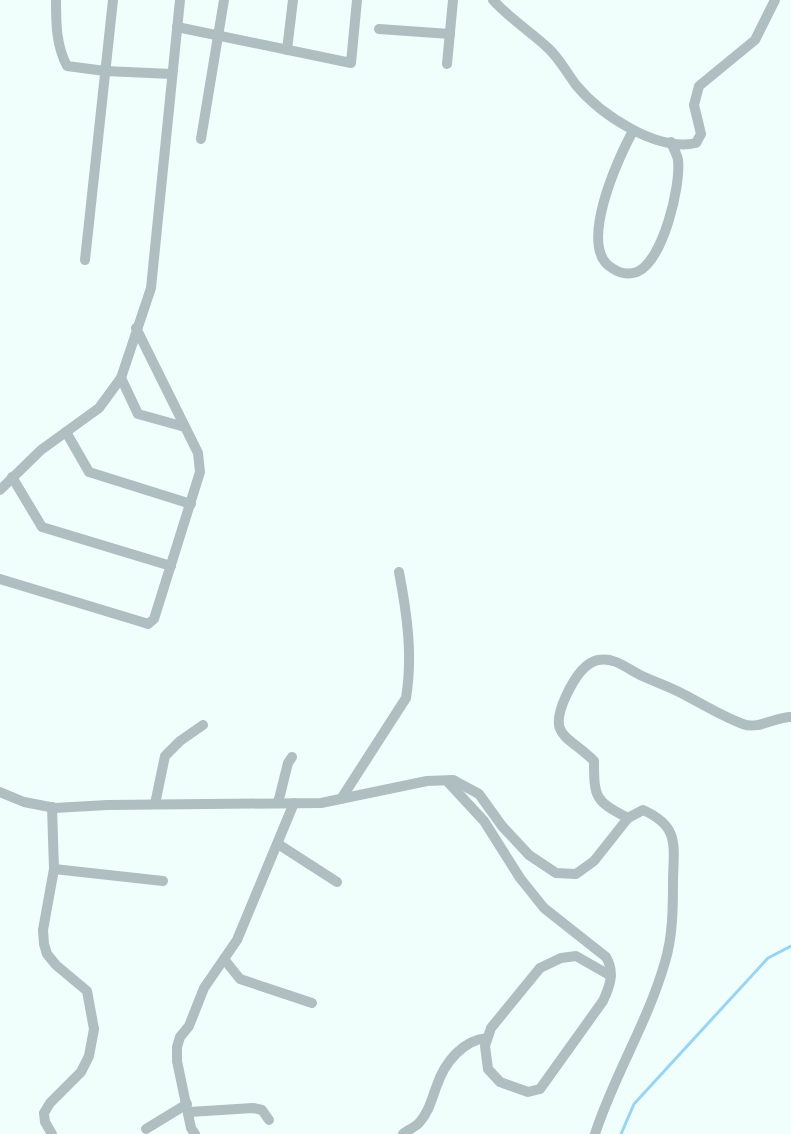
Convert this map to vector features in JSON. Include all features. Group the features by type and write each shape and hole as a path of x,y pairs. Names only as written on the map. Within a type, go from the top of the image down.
{"street":[{"path":"56,0 56,29 62,56 67,66 105,71 172,74"},
{"path":"85,260 113,0"},
{"path":"0,490 12,477 66,432 99,408 121,378 150,288 180,0"},
{"path":"201,139 224,0"},
{"path":"286,50 293,0"},
{"path":"177,27 351,63 357,0"},
{"path":"447,64 453,0"},
{"path":"493,0 550,50 577,86 590,99 633,131 686,145 696,143 701,134 694,105 699,86 755,40 775,0"},
{"path":"379,28 450,34"},
{"path":"633,131 619,155 598,226 598,251 605,264 620,273 636,272 643,267 656,250 667,226 675,199 678,175 678,159 671,142"},
{"path":"0,579 148,624 154,619 191,504 200,464 185,427 136,328"},
{"path":"121,378 138,414 185,427"},
{"path":"66,432 89,472 191,504"},
{"path":"12,477 42,526 171,566"},
{"path":"341,799 406,698 409,680 409,626 399,572"},
{"path":"628,818 599,800 594,787 594,762 559,731 557,721 560,710 573,682 587,666 598,660 615,660 639,675 684,694 745,725 757,725 791,717"},
{"path":"155,804 165,756 203,725"},
{"path":"278,804 288,763 292,757"},
{"path":"447,780 484,821 520,878 544,908 606,958 612,967 611,976 610,985 603,1001 540,1089 528,1092 500,1082 488,1069 485,1046 490,1028 540,968 561,958 576,956 611,976"},
{"path":"0,792 24,802 52,807 321,803 427,781 453,780 479,794 502,826 529,855 556,873 576,874 594,861 628,818 644,810 660,818 670,832 674,848 673,911 666,960 648,1014 601,1114 595,1134"},
{"path":"194,1134 191,1128 177,1061 177,1047 180,1036 189,1026 204,988 237,940 294,803"},
{"path":"52,807 54,869 43,930 44,944 47,954 56,965 86,991 94,1029 91,1049 81,1072 50,1103 44,1113 45,1122 52,1134"},
{"path":"278,844 336,882"},
{"path":"54,869 163,881"},
{"path":"224,959 240,980 312,1003"},
{"path":"403,1134 419,1123 431,1104 437,1083 464,1044 475,1039 487,1038"},
{"path":"146,1129 188,1108 253,1108 262,1110 269,1120"}],"waterway":[{"path":"621,1134 634,1104 768,958 791,946"}]}
